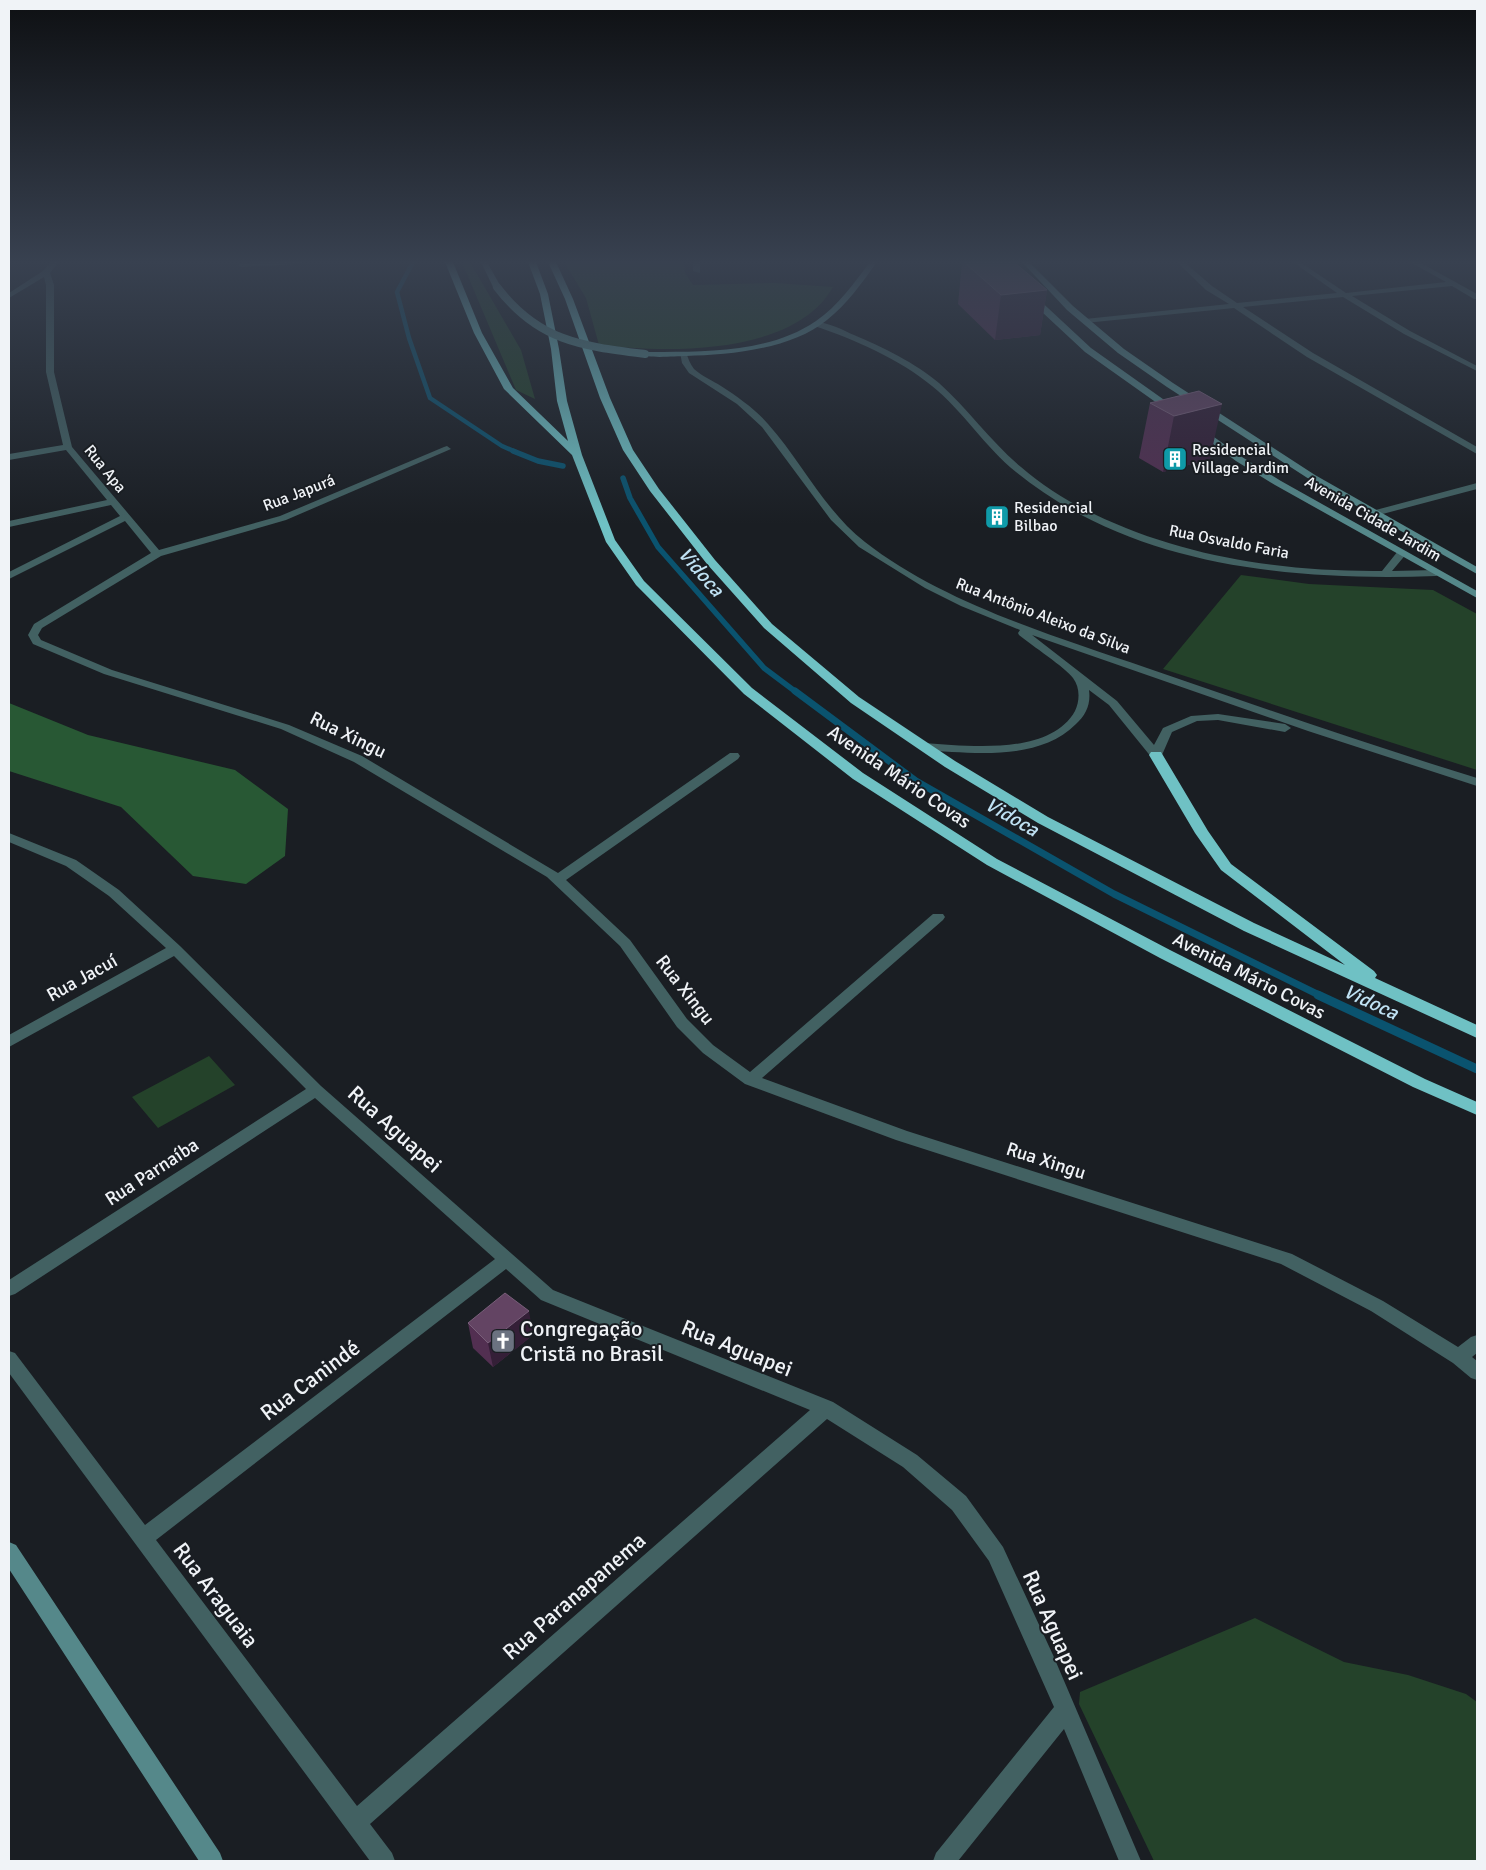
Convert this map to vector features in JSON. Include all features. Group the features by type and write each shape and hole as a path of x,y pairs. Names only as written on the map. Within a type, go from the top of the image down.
{"highway":[{"path":"487,349 509,389 577,455"},
{"name":"Avenida Mário Covas","path":"555,349 562,401 577,455 610,540 640,583 748,691 858,776 992,862 1165,954 1419,1083 1477,1109"},
{"name":"Avenida Mário Covas","path":"587,349 604,398 628,450 655,491 710,562 768,626 855,700 924,747 1052,824 1249,927 1477,1032"},
{"path":"1156,755 1202,833 1226,867 1346,959 1410,1002"}],"main road":[{"path":"602,349 646,354 683,354 729,349"},
{"path":"1087,349 1178,414"},
{"name":"Avenida Cidade Jardim","path":"1119,349 1170,385 1312,477 1477,571"},
{"name":"Avenida Cidade Jardim","path":"1194,425 1247,464 1477,595"},
{"path":"9,1552 212,1861"}],"street":[{"name":"Rua Apa","path":"50,349 50,372 68,447 157,554"},
{"name":"Rua Osvaldo Faria","path":"877,349 936,385 1019,470 1046,491 1071,507 1104,522 1152,541 1205,556 1257,566 1312,572 1384,575 1436,573"},
{"path":"1303,349 1339,373 1477,451"},
{"path":"1439,349 1477,369"},
{"name":"Rua Antônio Aleixo da Silva","path":"683,354 686,363 692,371 746,406 766,425 831,516 860,543 902,572 970,606 1071,645 1359,746"},
{"path":"9,457 68,447"},
{"name":"Rua Japurá","path":"157,554 282,518 448,449"},
{"path":"1375,513 1477,486"},
{"path":"9,524 112,502"},
{"path":"9,576 126,517"},
{"path":"1384,575 1402,553"},
{"name":"Rua Xingu","path":"157,554 38,626 33,635 37,642 108,672 284,727 358,759 484,831 558,879 625,943 682,1023 708,1049 750,1080 902,1136 1286,1259 1377,1306 1459,1357 1477,1372"},
{"path":"1001,618 1076,673 1113,703 1156,755 1167,730 1195,718 1218,717 1271,724 1359,746 1477,782"},
{"path":"924,747 978,749 1010,747 1040,742 1058,734 1072,724 1083,708 1084,693 1076,673"},
{"path":"558,879 734,756"},
{"name":"Rua Aguapei","path":"14,843 71,864 114,893 175,949 316,1090 547,1295 826,1408 910,1461 959,1503 996,1554 1046,1662 1130,1861"},
{"path":"750,1080 938,917"},
{"name":"Rua Jacuí","path":"9,1042 175,949"},
{"name":"Rua Parnaíba","path":"9,1289 316,1090"},
{"name":"Rua Canindé","path":"142,1539 507,1259"},
{"path":"1459,1357 1477,1343"},
{"name":"Rua Araguaia","path":"9,1359 384,1861"},
{"name":"Rua Paranapanema","path":"355,1822 826,1408"},
{"path":"944,1861 1066,1709"}],"green space":[{"path":"499,349 521,349 535,399 516,390"},
{"path":"1241,575 1309,584 1433,590 1477,614 1477,770 1163,669"},
{"path":"9,703 88,735 235,770 288,809 285,856 246,884 193,876 121,807 9,771"},
{"path":"209,1056 235,1085 158,1128 132,1097"},
{"path":"1255,1618 1344,1662 1408,1675 1466,1694 1477,1702 1477,1861 1154,1861 1079,1704 1080,1692"}],"building":[{"path":"1199,391 1222,404 1174,416 1150,403"},
{"path":"505,1293 529,1311 488,1343 468,1323"}],"waterway":[{"name":"Vidoca","path":"413,349 430,398 502,446 516,452"},
{"name":"Vidoca","path":"513,451 538,461 563,466"},
{"name":"Vidoca","path":"623,478 630,498 658,547 764,668 796,692"},
{"name":"Vidoca","path":"795,691 916,781 1114,894 1321,996"},
{"name":"Vidoca","path":"1318,995 1477,1069"}],"place":[{"name":"Residencial Village Jardim","path":"1175,459"},
{"name":"Residencial Bilbao","path":"997,517"},
{"name":"Congregação Cristã no Brasil","path":"503,1341"}]}
